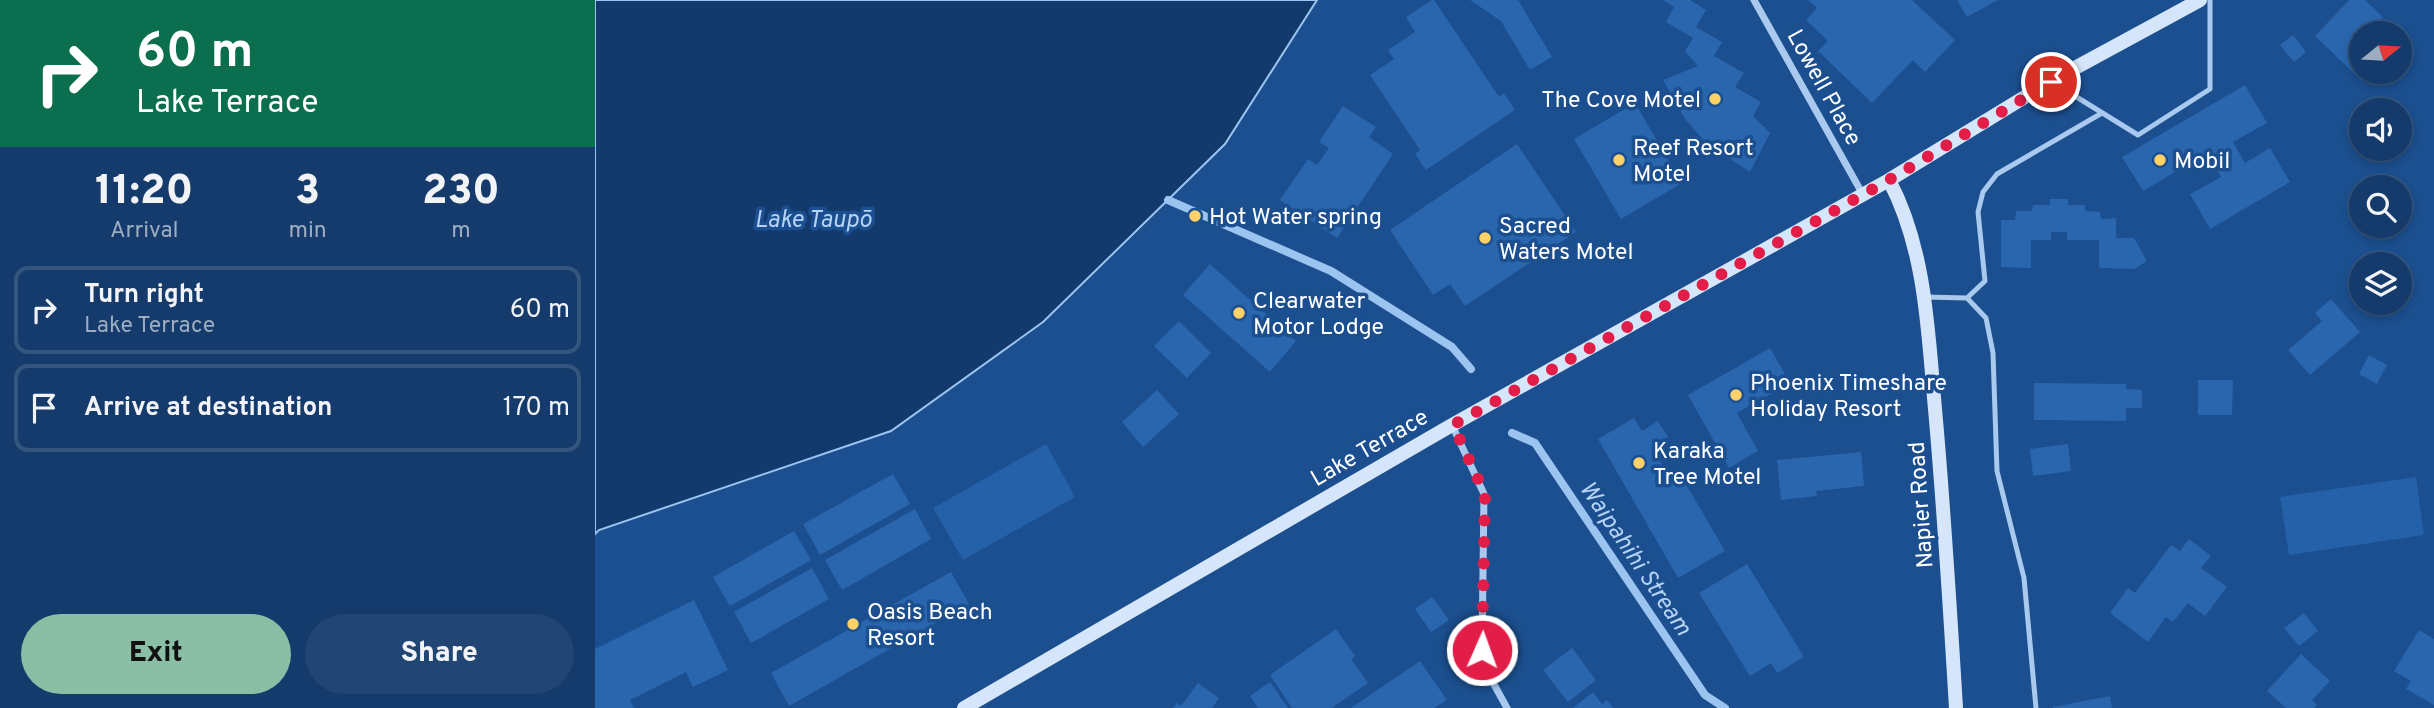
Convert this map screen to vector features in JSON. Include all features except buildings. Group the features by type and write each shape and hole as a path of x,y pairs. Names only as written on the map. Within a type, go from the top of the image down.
{"main road":[{"name":"Lake Terrace","path":"964,708 1453,425 1889,180 2051,82 2200,0"},
{"name":"Napier Road","path":"1889,180 1902,204 1921,272 1944,511 1956,708"}],"street":[{"name":"Lowell Place","path":"1754,0 1863,194"},
{"path":"1453,425 1485,494 1482,650 1491,679 1507,708"}],"lane":[{"path":"2051,82 2138,135 2210,89 2210,0"},
{"path":"1924,297 1967,298 1985,281 1978,212 1983,192 1997,174 2102,113"},
{"path":"1967,298 1986,318 1993,353 1997,471 2024,578 2036,708"}],"shaded area":[{"path":"1046,444 1075,497 963,560 933,508"},
{"path":"2416,477 2424,535 2289,555 2280,497"}],"water":[{"name":"Lake Taupō","path":"595,0 1317,0 1225,144 1043,322 891,431 599,530 595,534"}],"waterway":[{"name":"Waipahihi Stream","path":"1168,200 1331,271 1452,347 1471,369"},
{"name":"Waipahihi Stream","path":"1512,433 1535,443 1705,695 1725,708"}],"place":[{"name":"The Cove Motel","path":"1715,99"},
{"name":"Reef Resort Motel","path":"1619,160"},
{"name":"Mobil","path":"2160,160"},
{"name":"Hot Water spring","path":"1195,216"},
{"name":"Sacred Waters Motel","path":"1485,238"},
{"name":"Clearwater Motor Lodge","path":"1239,313"},
{"name":"Phoenix Timeshare Holiday Resort","path":"1736,395"},
{"name":"Karaka Tree Motel","path":"1639,463"},
{"name":"Oasis Beach Resort","path":"853,624"}],"route":[{"path":"1482,650 1485,494 1453,425 1889,180 2051,82"}]}
